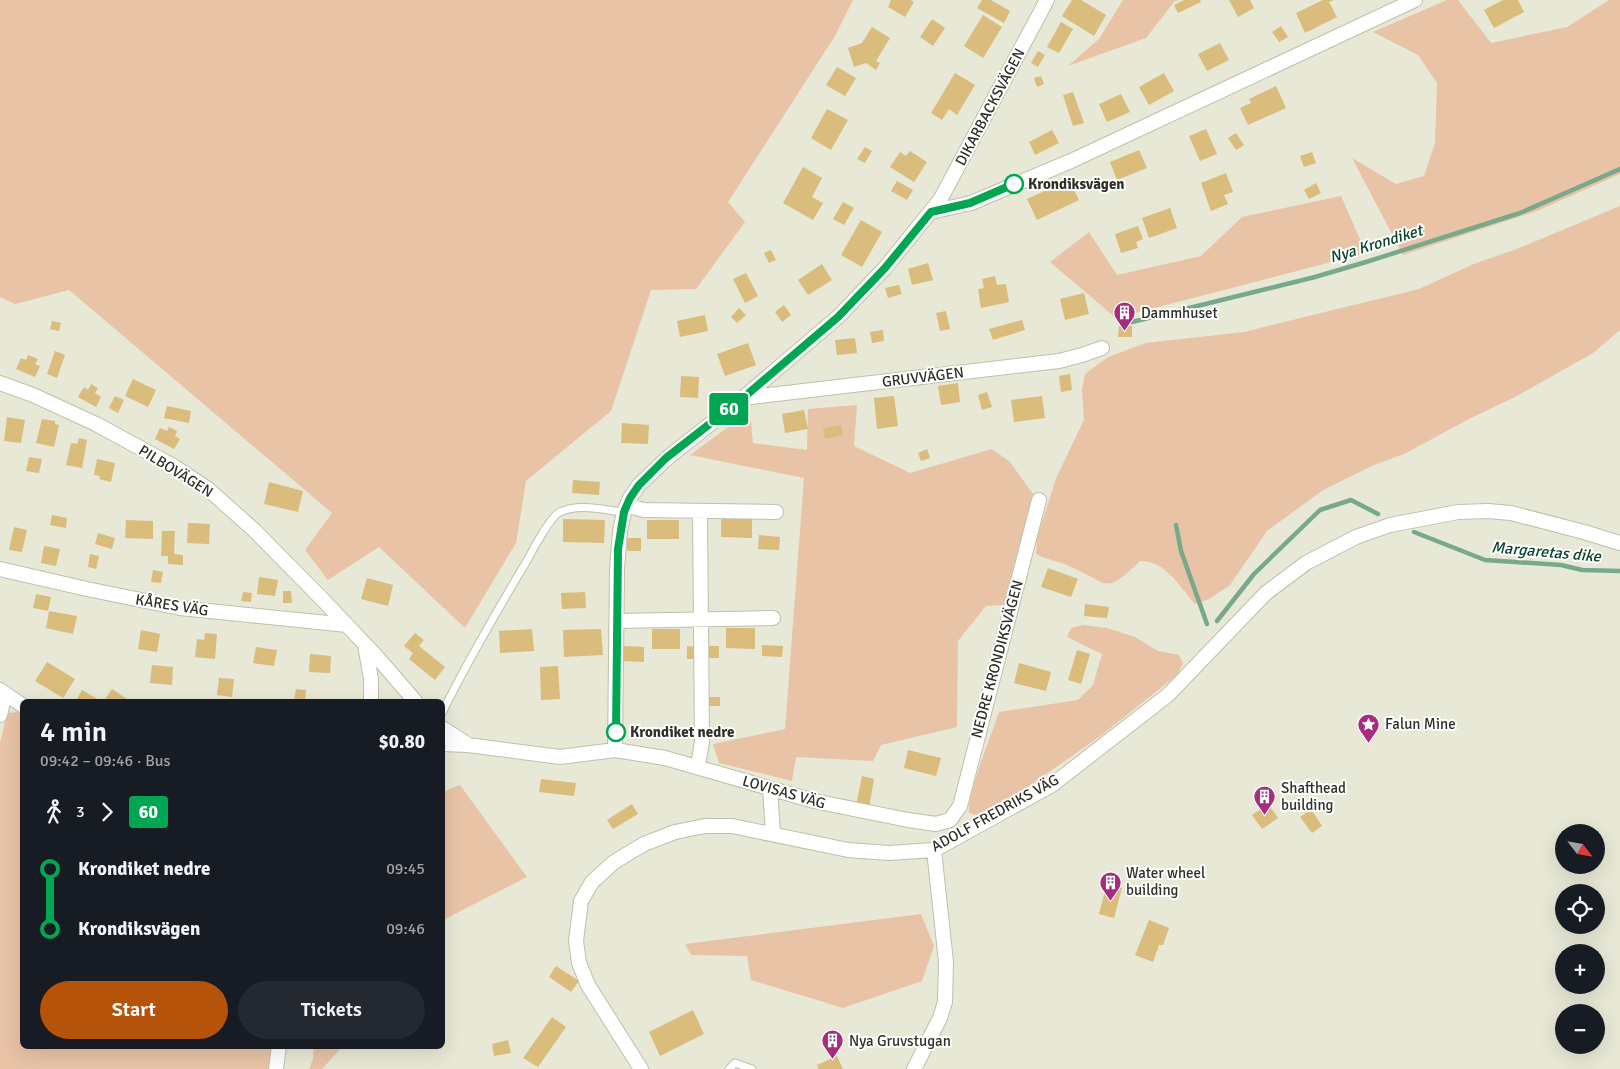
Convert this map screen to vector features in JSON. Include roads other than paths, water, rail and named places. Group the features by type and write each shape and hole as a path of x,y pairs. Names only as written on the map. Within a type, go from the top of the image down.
{"street":[{"name":"DIKARBACKSVÄGEN","path":"615,750 618,549 630,498 650,473 743,398 838,317 885,268 931,212 952,178 1047,0"},
{"path":"931,212 970,203 1071,161 1415,0"},
{"name":"GRUVVÄGEN","path":"743,398 1051,362 1102,348"},
{"name":"PILBOVÄGEN","path":"0,383 33,395 96,424 160,459 222,500 254,530 378,658 413,699"},
{"name":"NEDRE KRONDIKSVÄGEN","path":"953,818 960,806 1039,500"},
{"path":"626,509 776,512"},
{"path":"698,766 702,742 700,511"},
{"name":"ADOLF FREDRIKS VÄG","path":"641,1069 588,985 579,963 576,941 581,901 592,882 614,862 644,844 675,832 705,826 732,826 848,850 889,852 934,850 1052,785 1168,695 1266,593 1306,563 1356,537 1390,526 1458,512 1488,511 1511,513 1620,543"},
{"name":"KÅRES VÄG","path":"0,569 180,608 346,625"},
{"path":"617,621 772,618"},
{"path":"365,645 371,699"},
{"path":"0,715 3,692 20,704"},
{"path":"445,730 468,744"},
{"path":"445,744 468,744"},
{"name":"LOVISAS VÄG","path":"468,744 551,757 615,750 665,758 814,801 908,820 936,824 953,818"},
{"path":"770,788 773,833"},
{"path":"914,1069 940,1018 945,1002 946,962 934,850"},
{"path":"276,1069 279,1049"}],"lane":[{"path":"445,707 470,658 543,533 558,512 576,508 626,509"},
{"path":"729,1069 735,1063 752,1069"}],"waterway":[{"name":"Nya Krondiket","path":"1132,322 1315,277 1366,262 1520,213 1620,169"},
{"path":"1217,621 1254,574 1320,510 1351,500 1378,514"},
{"path":"1176,525 1181,551 1207,624"},
{"name":"Margaretas dike","path":"1414,532 1485,560 1561,565 1582,570 1620,571"}],"place":[{"name":"Krondiksvägen","path":"1014,184"},
{"name":"Dammhuset","path":"1125,332"},
{"name":"Krondiket nedre","path":"616,732"},
{"name":"Falun Mine","path":"1369,743"},
{"name":"Shafthead building","path":"1265,816"},
{"name":"Water wheel building","path":"1110,901"},
{"name":"Nya Gruvstugan","path":"833,1060"}]}
